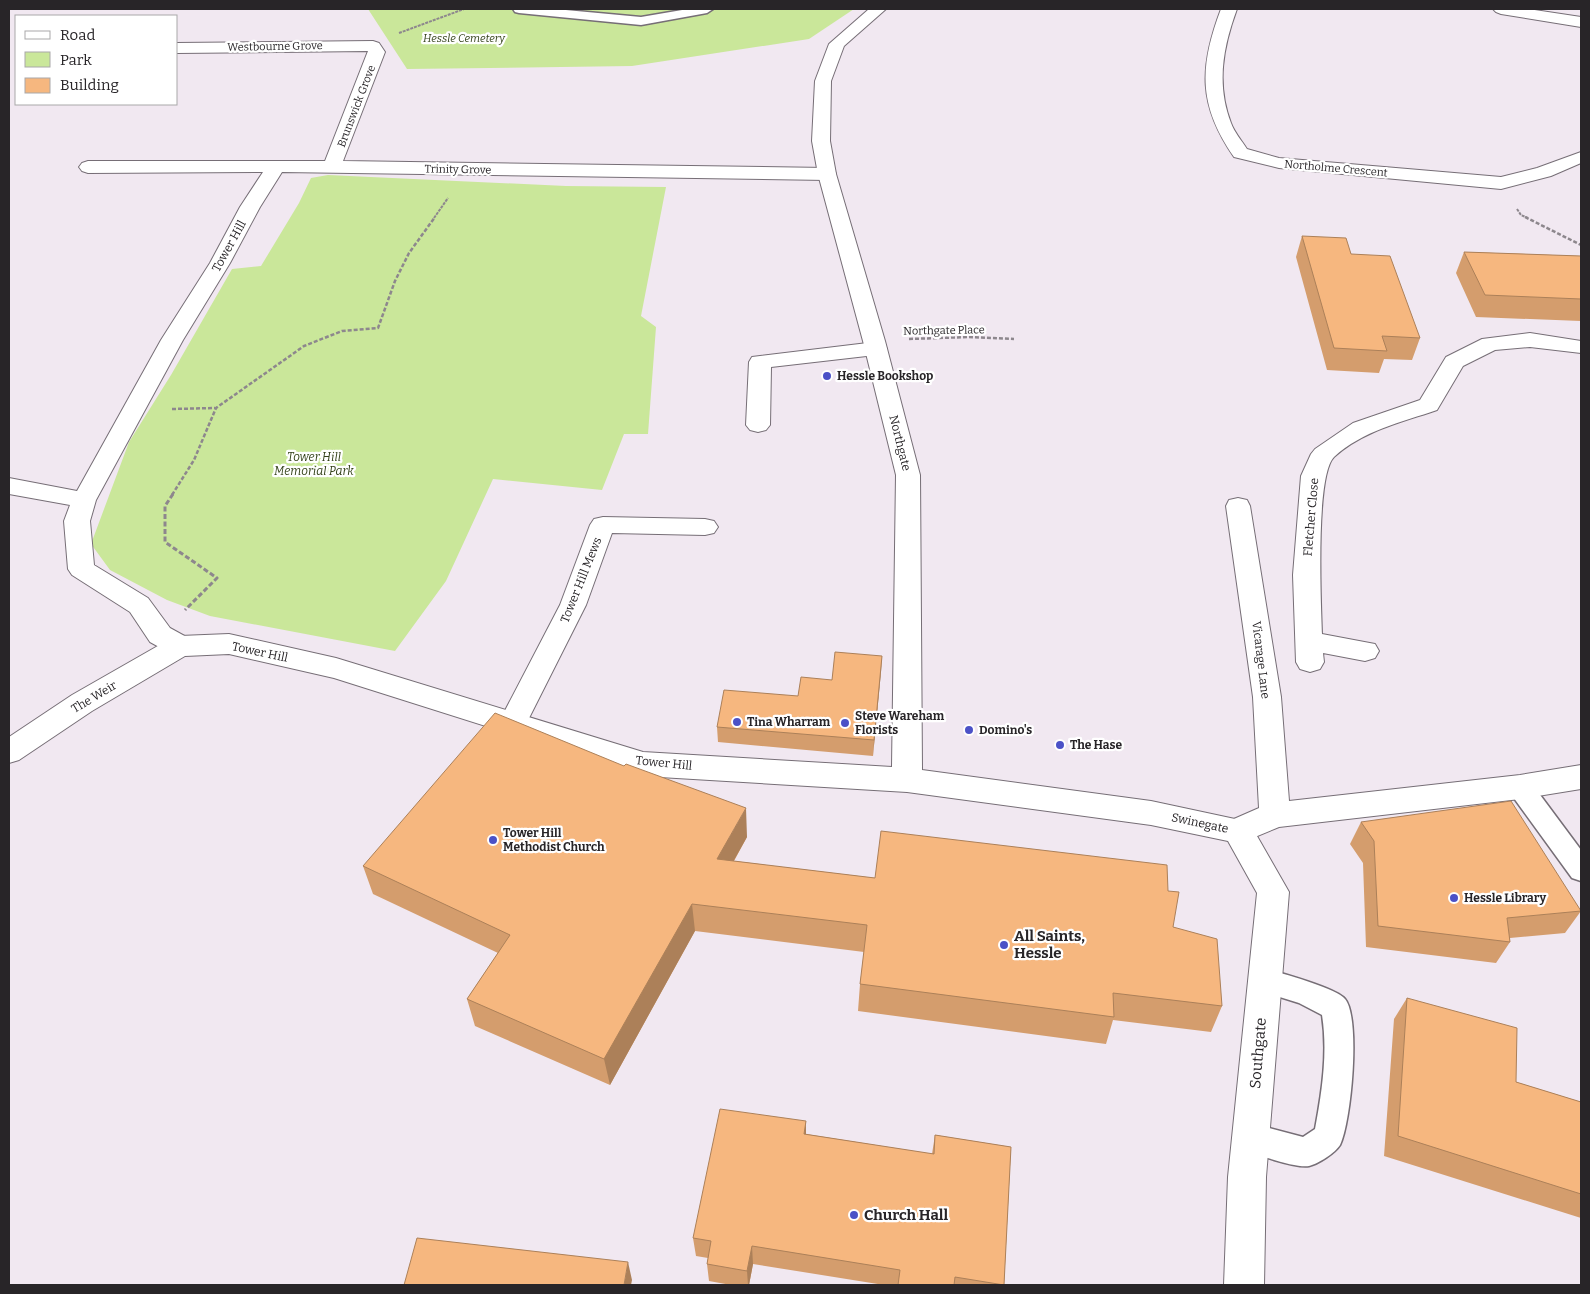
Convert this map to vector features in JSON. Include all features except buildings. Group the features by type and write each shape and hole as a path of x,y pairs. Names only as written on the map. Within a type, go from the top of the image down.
{"street":[{"name":"Northgate","path":"878,9 837,44 823,81 821,141 827,174 875,345 908,475 906,780"},
{"name":"Northolme Crescent","path":"1229,9 1214,54 1214,92 1223,124 1240,153 1279,163 1501,183 1544,172 1581,157"},
{"path":"1501,9 1581,22"},
{"name":"Westbourne Grove","path":"178,48 373,46"},
{"name":"Brunswick Grove","path":"332,167 376,52 373,46"},
{"name":"Trinity Grove","path":"88,167 276,166 827,174"},
{"name":"Tower Hill","path":"276,166 250,207 220,263 172,340 84,500 78,521 81,569 139,605 170,640 229,644 336,668 643,764 906,780"},
{"name":"Fletcher Close","path":"1364,651 1310,652 1306,575 1313,476 1323,454 1361,428 1429,405 1454,362 1490,344 1530,340 1581,347"},
{"path":"758,425 760,362 875,345"},
{"path":"9,486 84,500"},
{"name":"Vicarage Lane","path":"1238,506 1266,696 1275,815"},
{"name":"Tower Hill Mews","path":"512,724 573,605 603,525 705,527"},
{"name":"The Weir","path":"9,752 170,640"},
{"name":"Swinegate","path":"906,780 1151,813 1238,831 1275,815 1520,787 1581,777"},
{"name":"Southgate","path":"1238,831 1273,892 1247,1177 1244,1285"}],"lane":[{"path":"519,9 642,21 707,9"},
{"path":"1520,787 1581,870"},
{"path":"1250,1138 1308,1152 1328,1137 1335,1099 1340,1036 1335,1007 1306,993 1264,980"}],"path":[{"path":"373,46 386,38 464,9"},
{"path":"170,640 217,578 165,542 165,506 194,460 216,408 304,346 342,331 378,328 395,281 409,253 444,204 464,169"},
{"path":"1501,183 1521,215 1581,245"},
{"name":"Northgate Place","path":"875,345 969,337 1014,339"}],"green space":[{"name":"Hessle Cemetery","path":"368,9 854,9 809,39 632,66 407,69"},
{"name":"Tower Hill Memorial Park","path":"328,175 566,186 666,187 641,316 656,327 648,434 624,434 602,490 493,479 446,581 395,651 210,616 167,600 110,570 91,544 129,442 171,375 232,269 261,266 299,203 311,178"}],"place":[{"name":"Hessle Bookshop","path":"827,376"},
{"name":"Tina Wharram","path":"737,722"},
{"name":"Steve Wareham Florists","path":"845,723"},
{"name":"Domino's","path":"969,730"},
{"name":"The Hase","path":"1060,745"},
{"name":"Tower Hill Methodist Church","path":"493,840"},
{"name":"Hessle Library","path":"1454,898"},
{"name":"All Saints, Hessle","path":"1004,945"},
{"name":"Church Hall","path":"854,1215"}]}
